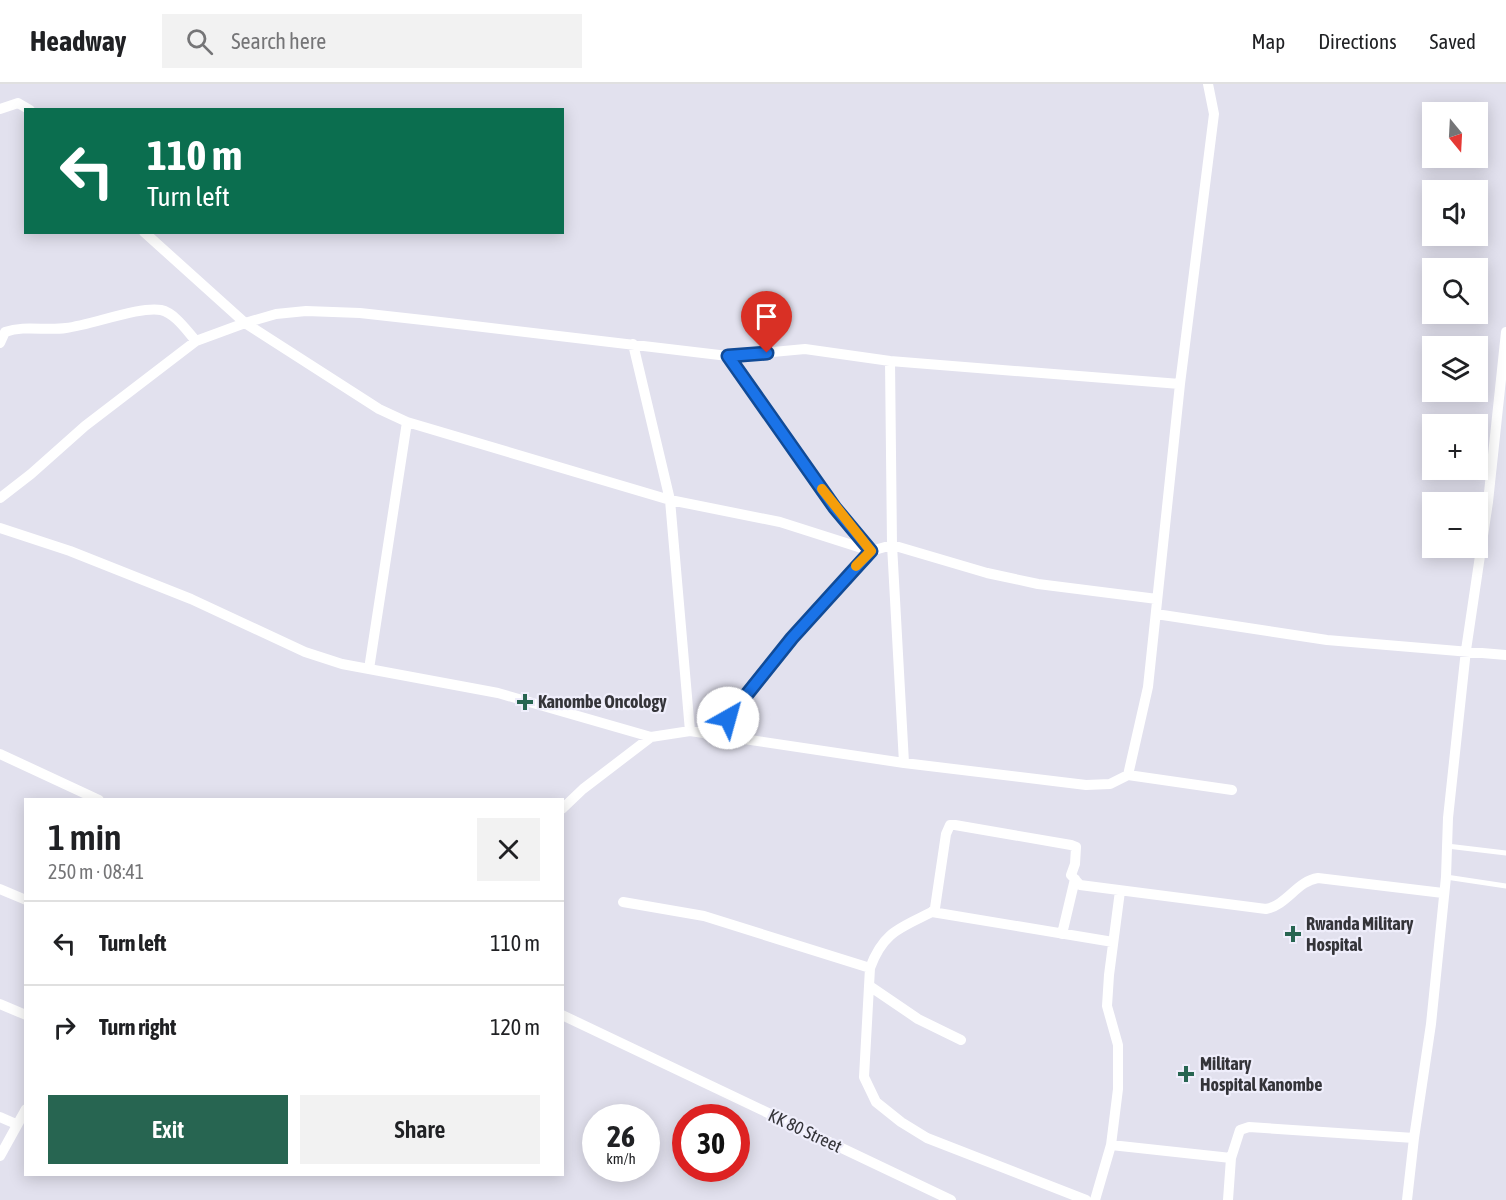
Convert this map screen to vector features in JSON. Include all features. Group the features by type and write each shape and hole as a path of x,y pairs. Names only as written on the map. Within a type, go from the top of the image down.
{"street":[{"path":"1128,775 1148,687 1180,384 1214,114 1208,84"},
{"path":"0,109 18,104 26,108"},
{"path":"146,234 245,323 379,409 407,422 670,500 780,522 871,551"},
{"path":"0,343 5,332 15,328 63,329 149,309 164,311 172,316 196,341"},
{"path":"0,498 85,426 196,341 276,314 306,311 360,313 728,356 805,350 890,361 1180,384"},
{"path":"1407,1200 1431,1024 1466,650 1502,426 1506,332"},
{"path":"633,344 670,500 690,731"},
{"path":"728,356 835,508 871,551"},
{"path":"890,361 892,545 904,763"},
{"path":"369,669 407,422"},
{"path":"0,528 70,551 192,599 305,652 342,664 498,693 651,737 690,731 904,763 1086,785 1110,784 1128,775 1232,790"},
{"path":"716,734 792,638 871,551 892,545 987,573 1038,584 1157,599"},
{"path":"1156,614 1327,640 1506,655"},
{"path":"564,806 651,737"},
{"path":"0,754 95,798"},
{"path":"933,912 946,834 950,825 1071,845 1076,848 1075,864 1071,875 1080,885 1120,891 1266,909 1274,908 1309,879 1318,878 1443,893"},
{"path":"1062,934 1075,879"},
{"path":"0,889 24,899"},
{"path":"1095,1200 1111,1145 1118,1089 1118,1045 1107,1006 1120,891"},
{"path":"623,902 704,916 870,968"},
{"path":"1086,1200 927,1138 901,1122 876,1102 864,1077 866,1017 871,987 870,968 877,951 893,932 933,912 1113,942"},
{"path":"871,987 918,1019 961,1040"},
{"path":"0,1004 24,1014"},
{"name":"KK 80 Street","path":"564,1017 951,1200"},
{"path":"0,1156 24,1112"},
{"path":"0,1117 16,1124"},
{"path":"1228,1200 1231,1158 1240,1130 1249,1127 1414,1138"},
{"path":"1111,1145 1231,1158"}],"lane":[{"path":"1446,846 1506,853"},
{"path":"1446,877 1506,886"}],"slow traffic":[{"path":"822,489 871,551 856,566"}],"place":[{"name":"Kanombe Oncology","path":"525,702"},
{"name":"Rwanda Military Hospital","path":"1293,934"},
{"name":"Military Hospital Kanombe","path":"1186,1074"}],"route":[{"path":"728,718 792,638 871,551 835,508 728,356 767,353"}]}
